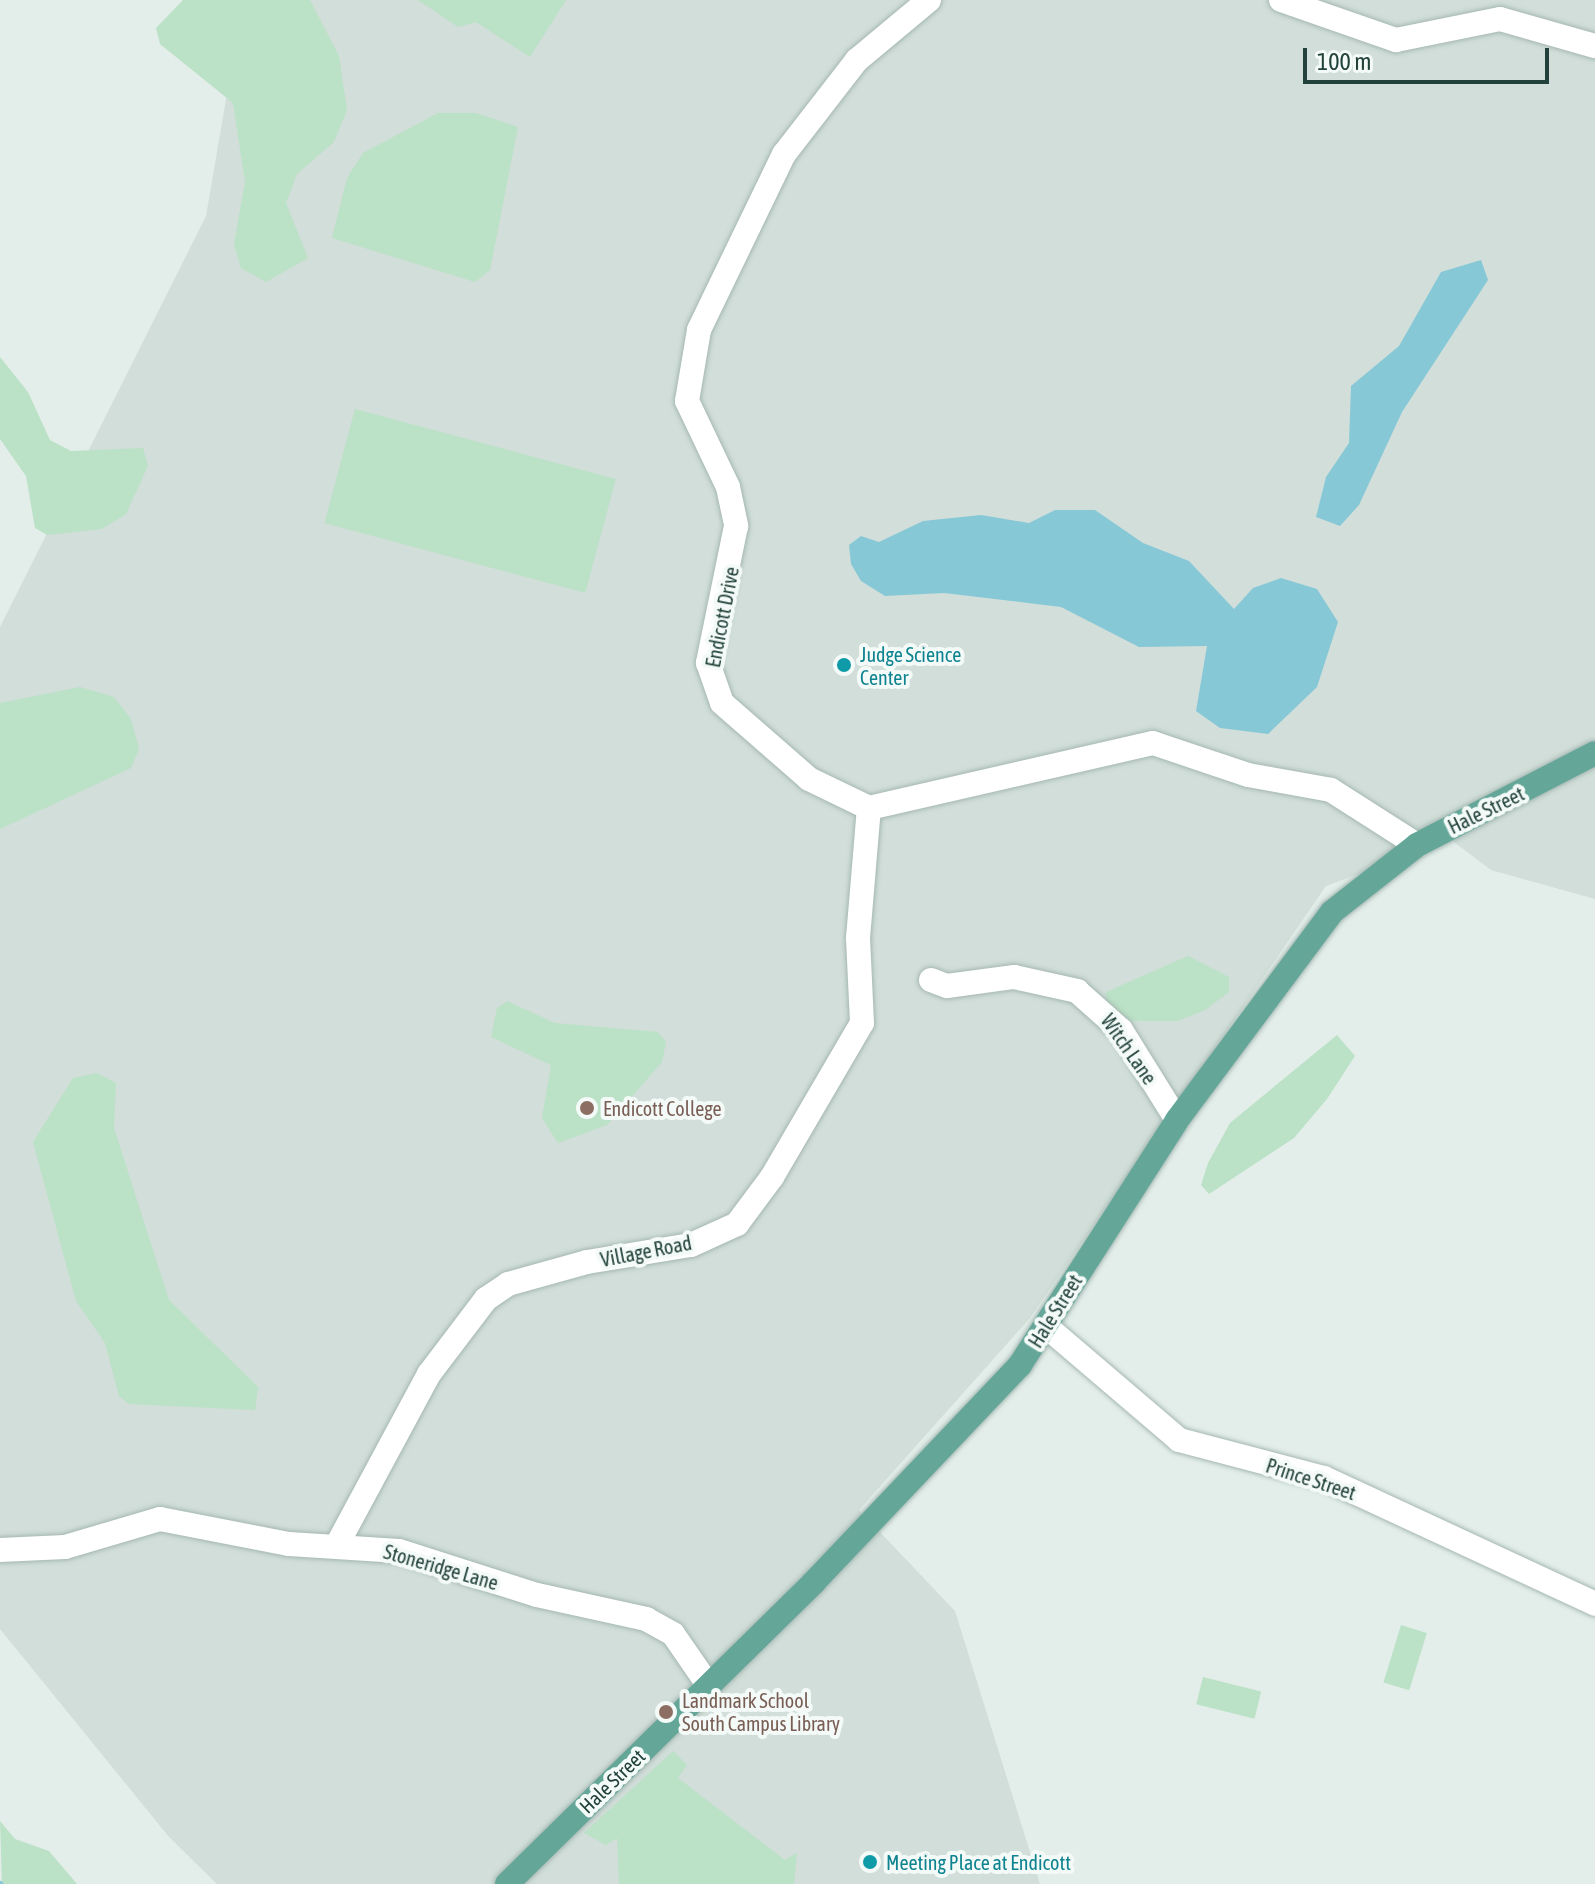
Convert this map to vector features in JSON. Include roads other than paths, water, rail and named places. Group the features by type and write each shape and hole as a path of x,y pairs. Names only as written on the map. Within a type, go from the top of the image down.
{"main road":[{"name":"Hale Street","path":"507,1884 709,1686 1048,1328 1177,1120 1332,912 1417,845 1595,753"}],"street":[{"name":"Endicott Drive","path":"869,808 784,761 737,721 712,683 708,663 736,526 728,487 693,421 687,384 699,330 784,154 857,60 929,0"},
{"path":"1281,0 1396,40 1500,19 1595,46"},
{"path":"869,808 1153,743 1248,775 1331,790 1417,845"},
{"name":"Village Road","path":"338,1543 429,1374 486,1299 508,1284 587,1262 691,1245 737,1224 772,1177 862,1023 858,938 869,808"},
{"name":"Witch Lane","path":"931,980 947,986 1014,977 1077,991 1121,1030 1177,1120"},
{"name":"Prince Street","path":"1048,1328 1179,1440 1324,1478 1595,1604"},
{"name":"Stoneridge Lane","path":"0,1550 65,1547 160,1519 289,1544 338,1543 399,1551 537,1595 646,1619 673,1634 709,1686"}],"water":[{"path":"1481,260 1488,280 1402,412 1359,505 1340,526 1316,517 1326,477 1349,443 1351,386 1399,346 1441,272"},
{"path":"1055,510 1095,510 1143,543 1189,561 1234,609 1253,588 1281,578 1317,589 1338,622 1317,687 1268,734 1220,728 1196,711 1207,646 1139,647 1061,607 944,593 885,596 861,581 851,564 849,545 861,536 879,542 923,521 981,515 1029,523"}],"place":[{"name":"Judge Science Center","path":"844,665"},
{"name":"Endicott College","path":"587,1108"},
{"name":"Landmark School South Campus Library","path":"666,1712"},
{"name":"Meeting Place at Endicott","path":"870,1862"}]}
